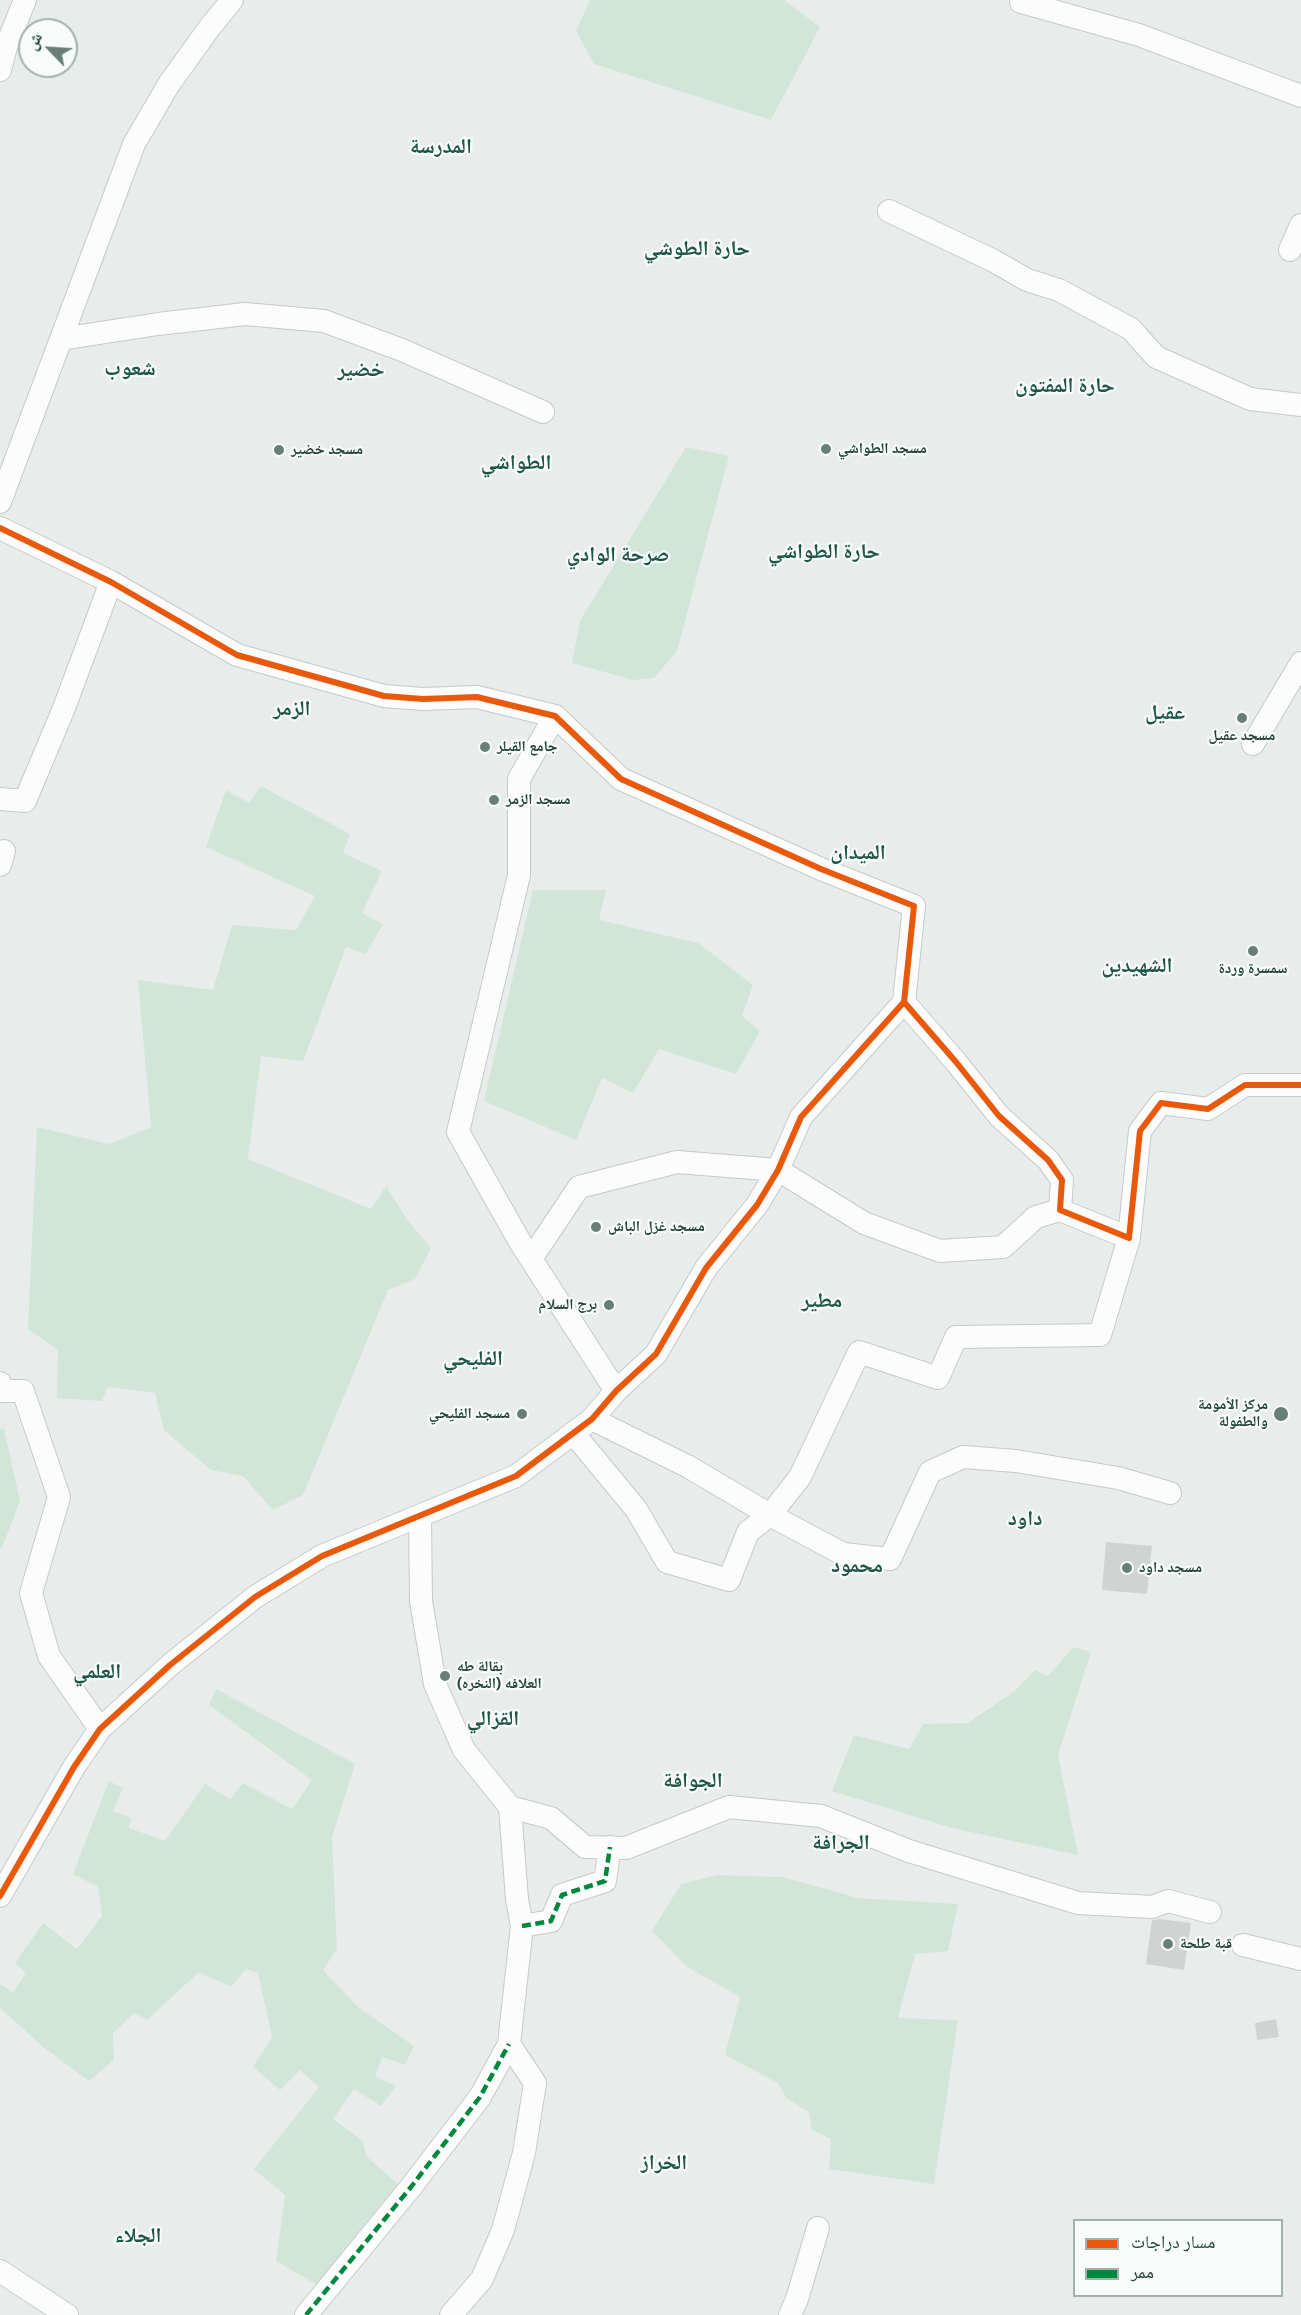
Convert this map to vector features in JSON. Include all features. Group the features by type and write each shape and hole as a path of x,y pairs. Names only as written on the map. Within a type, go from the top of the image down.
{"street":[{"path":"0,70 24,0"},
{"path":"0,502 134,144 169,84 232,0"},
{"path":"1021,2 1139,35 1301,96"},
{"path":"889,212 994,261 1027,280 1059,290 1131,329 1156,357 1250,399 1301,405"},
{"path":"1290,250 1301,225"},
{"path":"61,339 158,324 245,314 324,321 402,350 543,412"},
{"path":"0,528 111,582 237,655 384,696 423,699 477,697 555,716 621,779 821,869 914,906 904,1002 801,1117 778,1170 757,1205 706,1268 656,1354 616,1391 592,1419 516,1476 322,1556 255,1596 170,1665 100,1729 74,1767 0,1896"},
{"path":"0,799 25,801 64,708 111,582"},
{"path":"1253,744 1301,663"},
{"path":"555,716 519,779 519,875 458,1132 531,1259 616,1391"},
{"path":"904,1002 999,1116 1048,1160 1062,1180 1060,1210"},
{"path":"573,1433 636,1509 667,1562 729,1580 748,1532 770,1515 800,1477 859,1352 938,1378 956,1337 1100,1335 1129,1238 1140,1131 1161,1103 1208,1109 1245,1085 1301,1085"},
{"path":"531,1259 579,1187 677,1162 778,1170 864,1223 940,1251 1003,1247 1036,1217 1060,1210 1129,1238"},
{"path":"0,1383 2,1391 23,1391 59,1497 31,1593 49,1656 100,1729"},
{"path":"592,1419 689,1467 770,1515 843,1554 890,1559 930,1472 963,1457 1016,1461 1118,1478 1170,1493"},
{"path":"306,2315 404,2196 480,2097 509,2044 522,1926 517,1899 510,1807 464,1750 435,1684 421,1601 420,1517"},
{"path":"510,1807 551,1818 585,1847 626,1848 729,1807 821,1816 909,1851 1078,1903 1152,1907 1168,1901 1210,1912"},
{"path":"522,1926 551,1921 562,1895 605,1881 610,1847"},
{"path":"1243,1945 1301,1959"},
{"path":"451,2315 482,2279 503,2230 524,2152 535,2083 509,2044"},
{"path":"790,2315 818,2228"},
{"path":"0,2271 67,2315"}],"green space":[{"path":"590,0 784,0 820,27 771,120 594,64 576,31"},
{"path":"686,447 729,456 677,651 654,678 633,680 572,663 580,621"},
{"path":"261,786 350,834 343,853 382,871 362,913 383,924 366,954 346,947 303,1061 261,1056 248,1159 371,1209 386,1186 408,1221 431,1248 415,1279 388,1290 303,1495 273,1510 243,1476 211,1470 164,1430 155,1393 108,1387 102,1401 57,1398 58,1350 28,1329 37,1127 109,1144 151,1127 138,980 213,990 232,925 296,930 315,896 206,847 226,790 249,803"},
{"path":"533,890 606,890 599,920 698,943 753,985 742,1016 760,1031 736,1074 659,1049 633,1093 602,1078 576,1140 484,1101"},
{"path":"4,1428 20,1501 2,1548 0,1547 0,1429"},
{"path":"1073,1647 1091,1652 1058,1755 1078,1855 952,1828 832,1791 854,1735 909,1749 923,1724 968,1723 1016,1690 1035,1670 1048,1676"},
{"path":"216,1689 355,1764 332,1837 337,1949 323,1970 358,2007 414,2046 405,2065 382,2057 375,2076 396,2086 381,2106 354,2089 333,2119 363,2141 366,2156 407,2192 324,2289 276,2261 285,2195 254,2169 319,2087 300,2070 280,2090 253,2067 272,2037 258,1973 246,1969 231,1987 199,1972 147,2020 134,2013 113,2033 114,2060 89,2081 43,2047 0,2008 0,1984 13,1992 26,1973 15,1963 43,1923 77,1949 102,1916 98,1887 73,1874 109,1781 123,1788 113,1811 131,1818 129,1828 165,1841 205,1784 230,1799 243,1783 292,1809 312,1780 209,1705"},
{"path":"717,1875 783,1877 858,1898 958,1904 948,1951 915,1954 898,2018 958,2020 934,2184 829,2169 831,2139 812,2130 809,2112 786,2098 778,2083 725,2055 740,1997 687,1967 652,1931 681,1884"}],"building":[{"name":"مسجد داود","path":"1106,1542 1152,1546 1147,1594 1102,1590"},
{"name":"قبة طلحة","path":"1152,1920 1191,1923 1184,1970 1146,1964"},
{"path":"1276,2019 1279,2037 1257,2040 1255,2023"}],"marked path":[{"path":"522,1926 551,1921 562,1895 605,1881 610,1847"},
{"path":"306,2315 411,2187 480,2097 509,2044"}],"cycle path":[{"path":"0,528 111,582 237,655 384,696 423,699 477,697 555,716 621,779 821,869 914,906 904,1002 999,1116 1048,1160 1062,1180 1060,1210 1129,1238 1140,1131 1161,1103 1208,1109 1245,1085 1301,1085"},
{"path":"0,1896 74,1767 100,1729 170,1665 255,1597 322,1556 516,1476 592,1419 616,1391 656,1354 706,1268 757,1205 778,1170 801,1117 904,1002"}],"place":[{"name":"مسجد الطواشي","path":"826,449"},
{"name":"مسجد خضير","path":"279,450"},
{"name":"مسجد عقيل","path":"1242,718"},
{"name":"جامع القيلر","path":"485,747"},
{"name":"مسجد الزمر","path":"494,800"},
{"name":"سمسرة وردة","path":"1253,951"},
{"name":"مسجد غزل الباش","path":"596,1227"},
{"name":"برج السلام","path":"609,1305"},
{"name":"مسجد الفليحي","path":"522,1414"},
{"name":"مركز الأمومة والطفولة","path":"1281,1414"},
{"name":"مسجد داود","path":"1127,1568"},
{"name":"بقالة طه العلافه (النخره)","path":"445,1676"},
{"name":"قبة طلحة","path":"1168,1944"}],"district":[{"name":"المدرسة","path":"441,147"},
{"name":"حارة الطوشي","path":"697,249"},
{"name":"شعوب","path":"130,369"},
{"name":"خضير","path":"361,370"},
{"name":"حارة المفتون","path":"1065,386"},
{"name":"الطواشي","path":"516,463"},
{"name":"حارة الطواشي","path":"824,552"},
{"name":"صرحة الوادي","path":"618,555"},
{"name":"الزمر","path":"292,709"},
{"name":"عقيل","path":"1165,713"},
{"name":"الميدان","path":"858,853"},
{"name":"الشهيدين","path":"1137,966"},
{"name":"مطير","path":"822,1301"},
{"name":"الفليحي","path":"473,1359"},
{"name":"داود","path":"1025,1519"},
{"name":"محمود","path":"857,1566"},
{"name":"العلمي","path":"97,1672"},
{"name":"القزالي","path":"493,1719"},
{"name":"الجوافة","path":"693,1781"},
{"name":"الجرافة","path":"841,1843"},
{"name":"الخراز","path":"664,2163"},
{"name":"الجلاء","path":"138,2236"}]}
